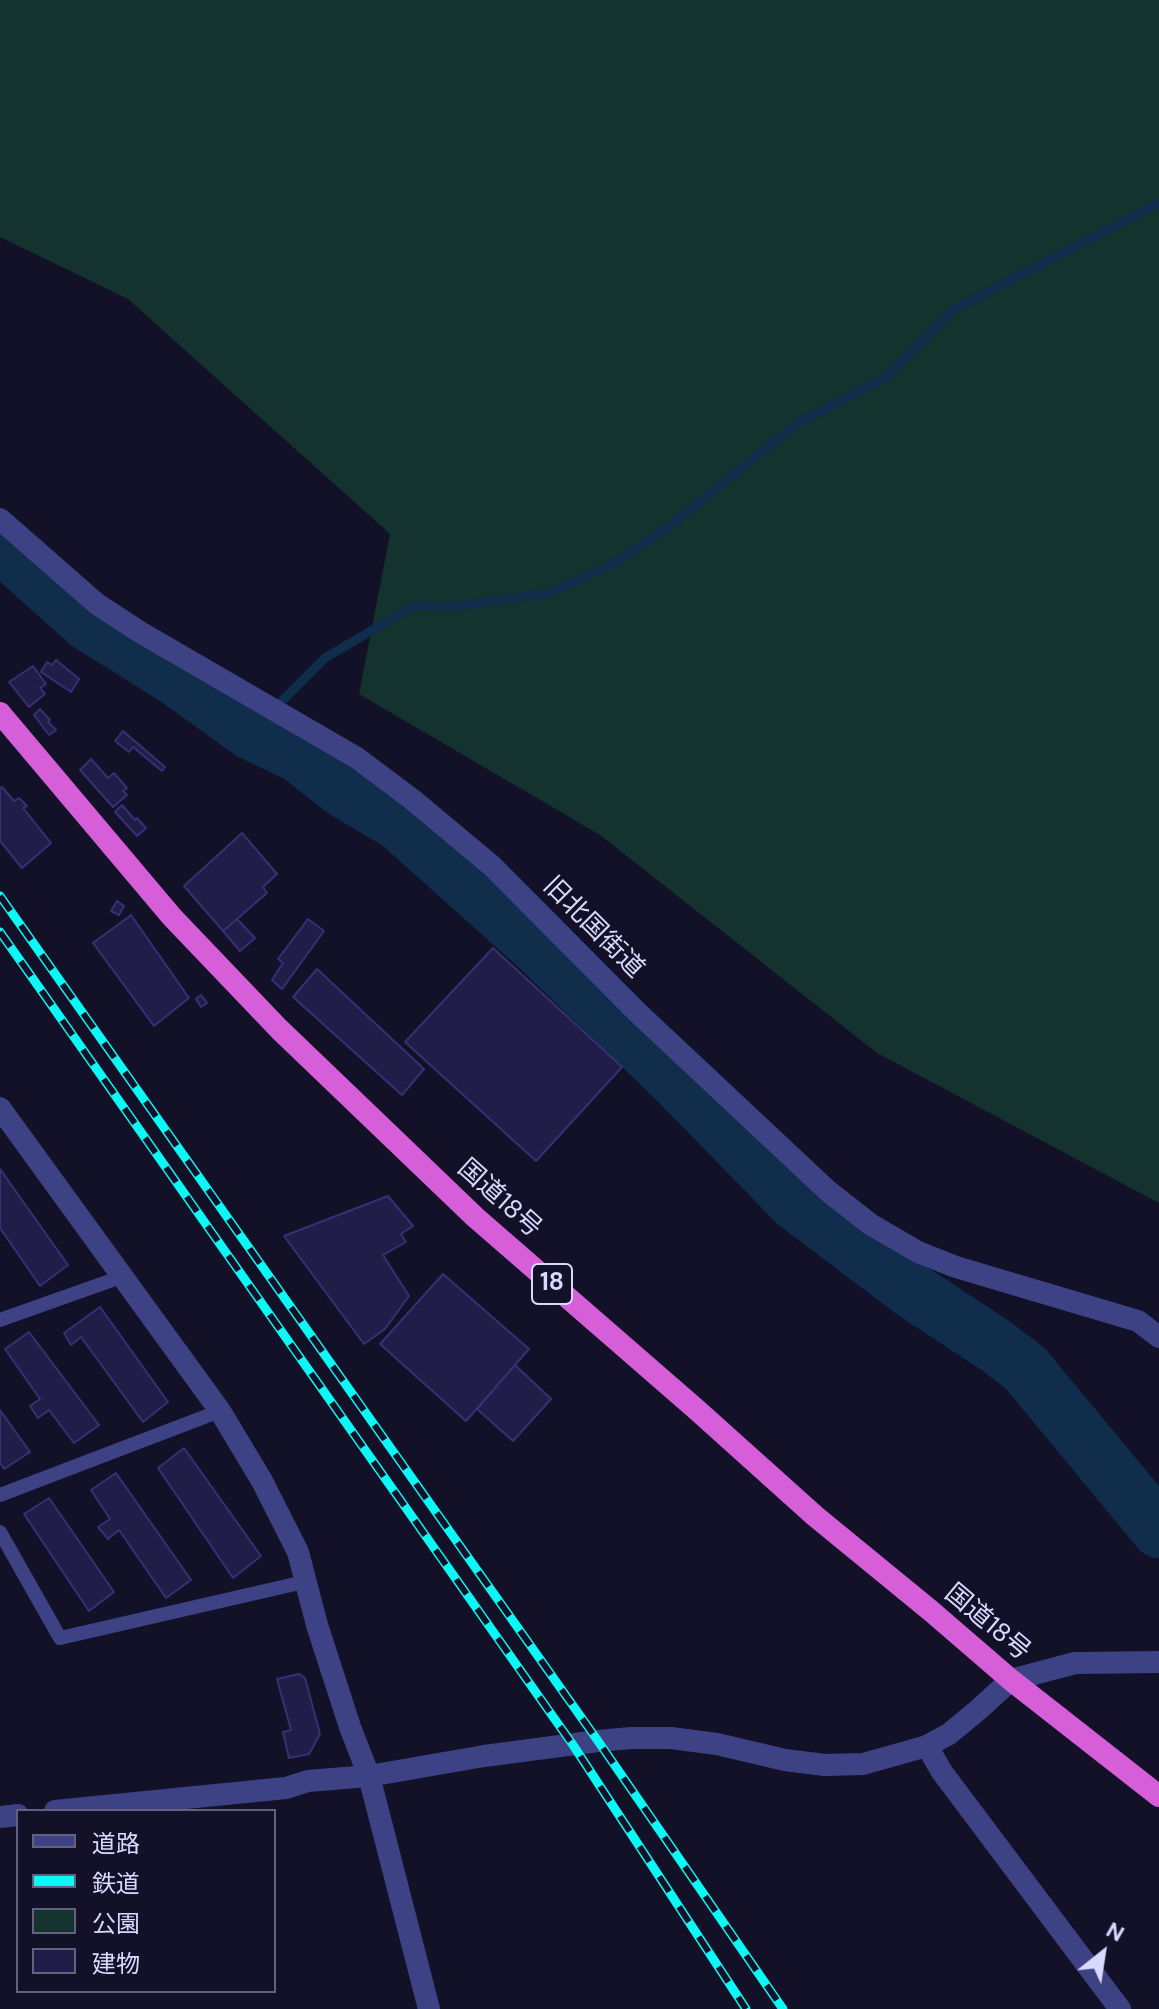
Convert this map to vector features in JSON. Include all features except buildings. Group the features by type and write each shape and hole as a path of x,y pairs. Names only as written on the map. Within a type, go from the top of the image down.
{"highway":[{"name":"国道18号","path":"0,713 172,917 279,1029 475,1217 815,1516 1011,1680 1159,1796"}],"street":[{"name":"旧北国街道","path":"0,519 97,604 357,758 413,800 492,866 637,1012 828,1191 870,1224 918,1252 956,1267 1138,1321 1159,1337"},
{"path":"3,1118 220,1411 262,1481 298,1552 304,1582 350,1727 369,1776 429,2009"},
{"path":"75,1809 286,1788 308,1781 369,1776 484,1756 631,1738 671,1738 717,1744 785,1760 825,1765 863,1764 927,1746 949,1734 1011,1680 1075,1663 1159,1662"},
{"path":"927,1746 942,1772 1120,2009"}],"lane":[{"path":"0,1320 121,1277"},
{"path":"0,1495 220,1411"},
{"path":"0,1532 60,1638 304,1582"}],"green space":[{"path":"0,0 1159,0 1159,1203 877,1053 600,835 359,694 390,534 128,299 0,237"}],"waterway":[{"path":"251,732 325,658 415,605 449,607 550,593 620,560 672,524 798,423 886,377 955,309 1159,203"},
{"path":"0,544 88,623 176,678 251,732 299,755 345,791 398,822 541,950 674,1078 797,1204 911,1290 1025,1368 1159,1530"}],"railway":[{"path":"0,896 598,1741 783,2009"},
{"path":"0,932 573,1745 746,2009"}]}
